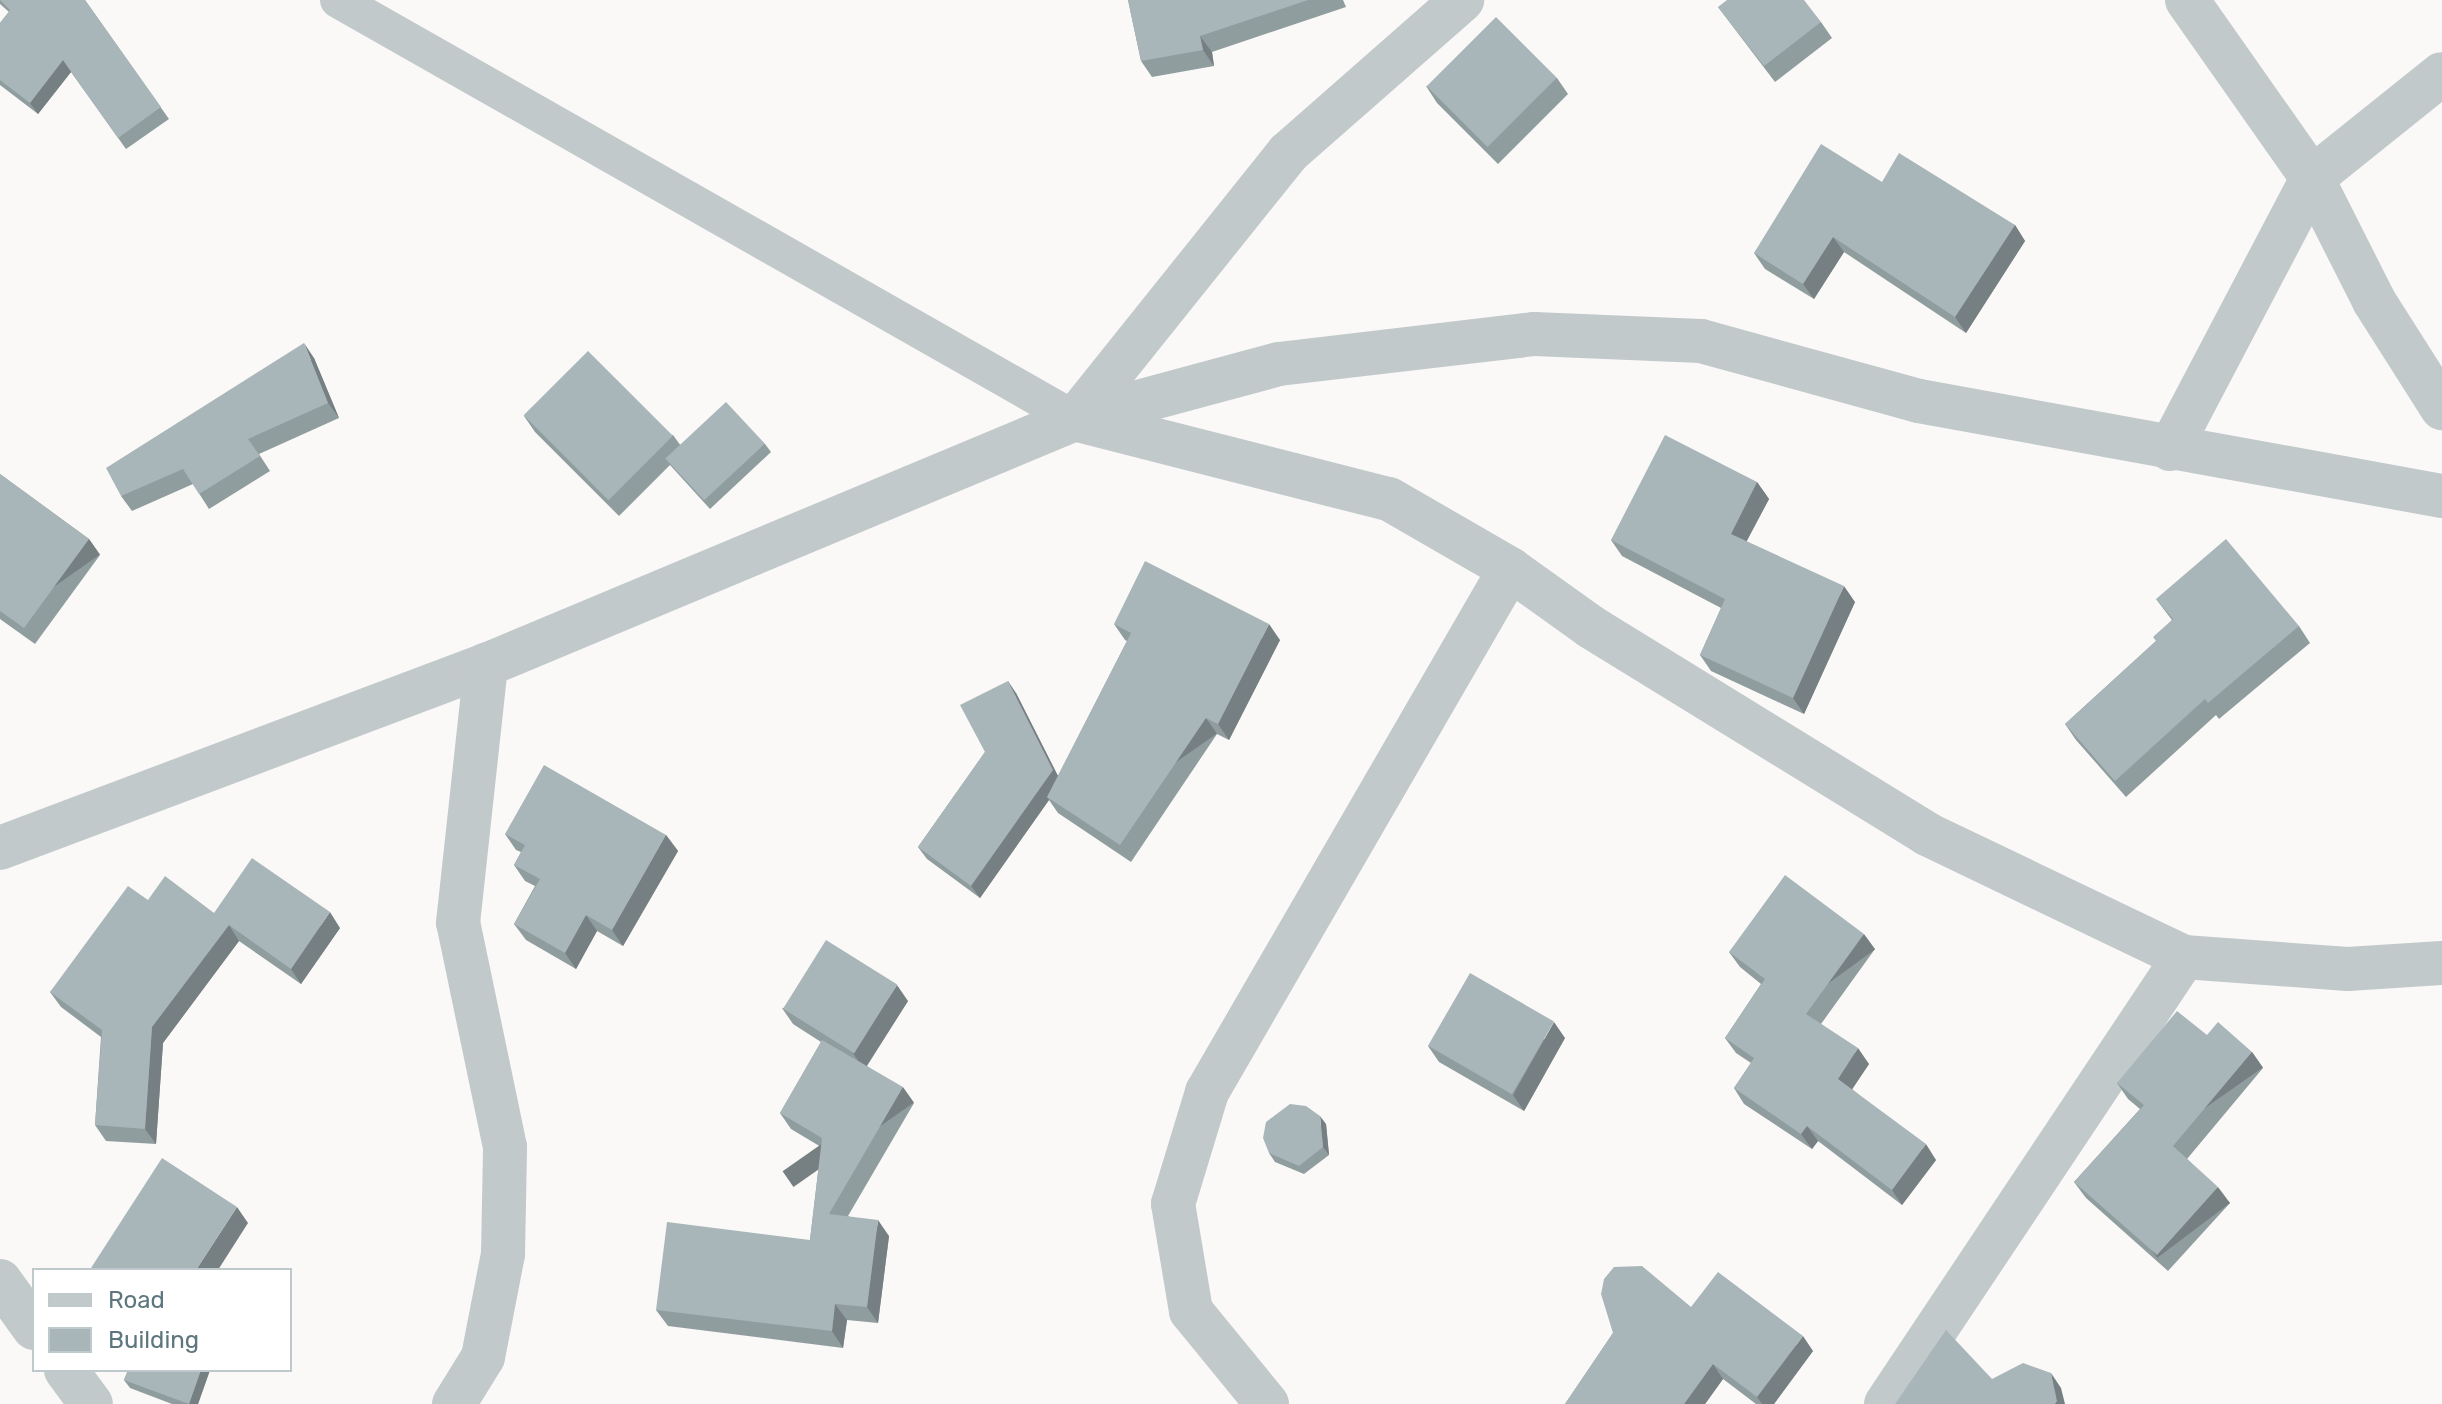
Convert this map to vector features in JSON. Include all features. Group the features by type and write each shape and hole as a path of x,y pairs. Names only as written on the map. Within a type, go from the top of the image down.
{"street":[{"path":"1075,419 1288,153 1462,0"},
{"path":"2187,0 2312,178 2374,301 2442,408"},
{"path":"2170,449 2312,178 2442,74"},
{"path":"0,848 486,665 1075,419 1279,364 1534,334 1701,341 1919,401 2442,496"},
{"path":"1075,419 1389,499 1510,569 1591,627 1927,834 2184,957 2348,969 2442,963"},
{"path":"1267,1404 1191,1311 1173,1204 1207,1092 1510,569"},
{"path":"454,1404 483,1357 503,1254 505,1147 458,923 486,665"},
{"path":"1886,1404 2184,957"},
{"path":"0,1281 32,1325"},
{"path":"67,1372 91,1404"}],"lane":[{"path":"338,0 1075,419"}],"building":[{"path":"0,0 85,0 161,107 118,138 63,60 30,103 0,80 0,23 10,10"},
{"path":"1128,0 1308,0 1200,36 1203,50 1141,61"},
{"path":"1727,0 1804,0 1821,22 1764,66 1718,7"},
{"path":"1496,17 1557,78 1488,147 1427,86"},
{"path":"1821,144 1882,182 1899,153 2015,225 1955,317 1833,237 1803,284 1754,253"},
{"path":"304,343 328,403 248,439 260,456 199,494 183,469 121,496 106,468"},
{"path":"588,351 673,436 609,500 524,415"},
{"path":"726,402 765,444 704,500 665,459"},
{"path":"1665,435 1757,482 1731,534 1844,586 1793,698 1700,655 1725,599 1611,540"},
{"path":"0,474 89,539 24,628 0,611"},
{"path":"2226,539 2299,626 2208,703 2205,699 2115,781 2065,724 2156,641 2153,637 2173,619 2156,599"},
{"path":"1145,561 1269,624 1218,724 1206,718 1120,845 1047,797 1131,633 1114,624"},
{"path":"1008,681 1053,770 971,886 918,847 985,752 960,705"},
{"path":"544,765 666,835 612,930 586,915 565,953 514,924 540,879 514,865 525,845 505,834"},
{"path":"252,858 330,912 291,969 229,925 152,1027 145,1129 95,1125 102,1030 50,992 128,886 148,900 165,876 214,913"},
{"path":"1785,875 1864,934 1806,1014 1858,1048 1838,1079 1926,1144 1892,1190 1807,1126 1801,1134 1734,1088 1754,1058 1725,1038 1765,979 1729,952"},
{"path":"826,940 897,985 854,1053 783,1009"},
{"path":"1470,973 1554,1022 1512,1094 1428,1046"},
{"path":"2177,1011 2207,1035 2218,1022 2252,1052 2173,1146 2218,1187 2157,1255 2074,1182 2144,1105 2117,1083"},
{"path":"822,1040 903,1087 829,1214 878,1220 867,1307 835,1304 832,1331 656,1310 667,1222 810,1240 822,1138 780,1113"},
{"path":"1290,1104 1306,1106 1320,1116 1323,1147 1299,1166 1269,1153 1263,1138 1266,1122"},
{"path":"162,1158 237,1207 197,1268 91,1268"},
{"path":"1642,1266 1691,1307 1718,1272 1803,1336 1757,1397 1713,1364 1684,1404 1565,1404 1613,1333 1601,1294 1604,1279 1614,1267"},
{"path":"1946,1330 1992,1379 2023,1363 2051,1373 2057,1401 2055,1404 1895,1404"},
{"path":"127,1372 200,1372 189,1404 124,1380"}]}
